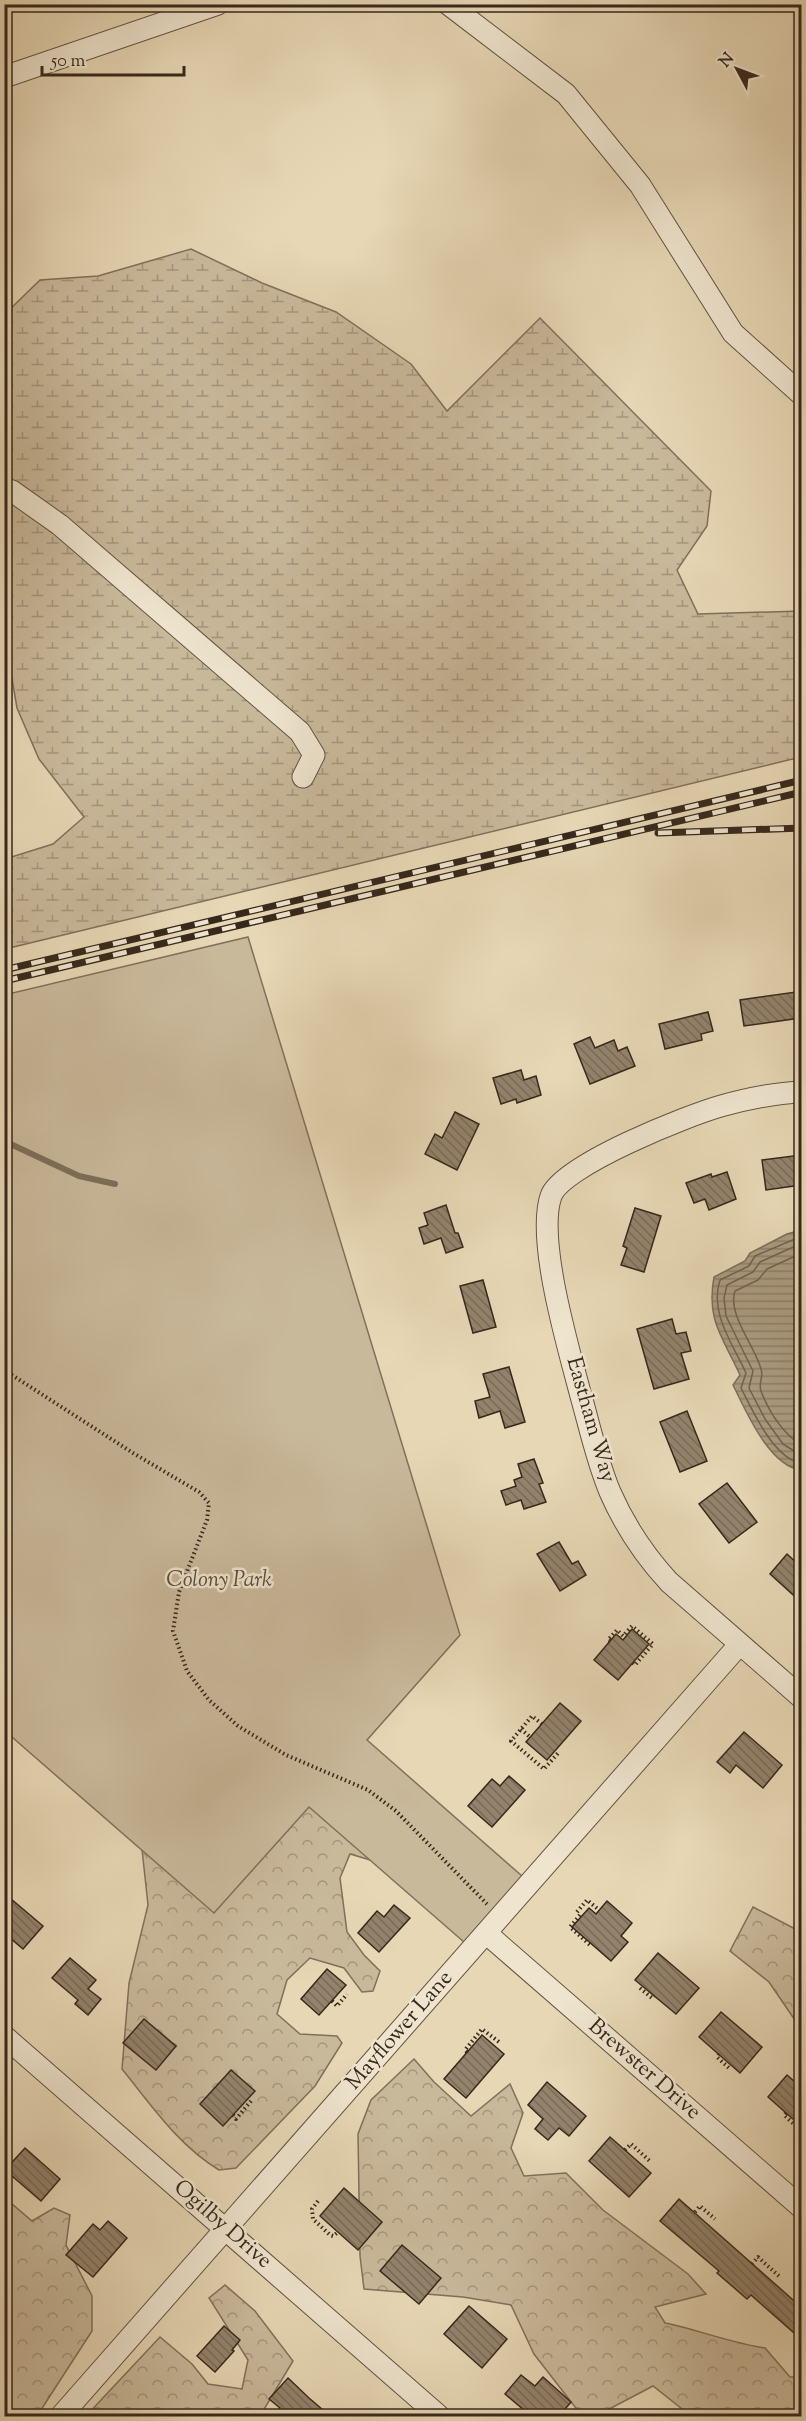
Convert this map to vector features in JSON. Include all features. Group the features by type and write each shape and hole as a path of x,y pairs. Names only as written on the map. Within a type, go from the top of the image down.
{"street":[{"path":"4,77 218,4"},
{"path":"448,4 566,94 640,186 733,333 801,395"},
{"path":"4,488 60,525 300,732 314,755 303,777"},
{"name":"Eastham Way","path":"801,1092 721,1106 657,1130 581,1167 551,1194 549,1214 552,1272 595,1451 610,1493 628,1527 654,1566 739,1645 801,1698"},
{"name":"Mayflower Lane","path":"61,2416 739,1645"},
{"name":"Brewster Drive","path":"486,1934 801,2208"},
{"name":"Ogilby Drive","path":"4,2036 439,2416"}],"path":[{"path":"4,1370 133,1453 199,1491 209,1503 207,1520 179,1592 174,1631 187,1671 209,1700 238,1726 286,1755 328,1775 368,1790 396,1811 490,1906"},
{"path":"610,1641 608,1640 617,1630 623,1636 632,1626 653,1644 635,1665 633,1663"},
{"path":"542,1724 532,1716 511,1741 544,1769 559,1752"},
{"path":"521,1729 530,1737"},
{"path":"591,1943 590,1945 570,1928 587,1900 599,1910"},
{"path":"640,1988 652,1998 654,1996"},
{"path":"332,2001 337,2006 347,1994"},
{"path":"467,2052 465,2050 482,2029 499,2042"},
{"path":"719,2054 717,2057 729,2068"},
{"path":"232,2115 236,2119 251,2101"},
{"path":"786,2112 784,2115 796,2126"},
{"path":"625,2150 631,2144 651,2162"},
{"path":"318,2201 312,2209 313,2219 330,2235 333,2236 338,2232"},
{"path":"695,2212 700,2206 715,2219"},
{"path":"752,2264 758,2257 781,2278"}],"green space":[{"path":"191,249 262,283 336,312 411,364 447,411 540,318 711,491 707,526 677,570 698,614 801,611 801,757 5,949 5,859 53,844 84,817 39,759 17,708 7,650 5,314 40,280 98,276"},
{"name":"Colony Park","path":"248,937 460,1635 367,1740 530,1883 472,1949 309,1807 214,1913 5,1731 4,995"},
{"path":"312,1776 384,1864 350,1854 340,1878 347,1932 364,1955 380,1971 373,1991 362,1992 344,1968 310,1958 287,1980 277,2014 300,2034 337,2036 342,2043 315,2086 236,2168 219,2170 178,2137 122,2069 129,1983 148,1905 141,1840"},
{"path":"753,1907 801,1932 801,2029 769,1982 730,1951"},
{"path":"414,2059 434,2082 471,2116 510,2084 523,2113 511,2148 524,2176 566,2173 603,2210 688,2274 706,2294 655,2307 665,2323 765,2348 790,2377 801,2377 801,2416 691,2416 653,2386 596,2416 582,2416 534,2354 511,2305 463,2297 364,2289 360,2256 358,2134 371,2100"},
{"path":"4,2197 32,2221 54,2208 70,2215 66,2245 92,2296 92,2331 37,2416 5,2416"},
{"path":"225,2285 255,2311 293,2361 260,2416 86,2416 160,2337 192,2364 208,2384 242,2389 248,2360 209,2298"}],"water":[{"path":"802,1230 801,1470 789,1466 769,1448 760,1436 733,1385 740,1375 714,1317 712,1292 714,1277 745,1261 750,1253 787,1234"}],"building":[{"path":"796,992 800,1018 744,1026 740,1000"},
{"path":"708,1012 713,1031 701,1034 702,1040 665,1049 659,1024"},
{"path":"590,1037 595,1048 614,1040 618,1051 627,1047 635,1066 590,1084 574,1044"},
{"path":"521,1070 524,1080 536,1076 541,1095 517,1103 516,1099 501,1104 493,1078"},
{"path":"455,1112 479,1124 457,1170 425,1154 435,1134 442,1138"},
{"path":"801,1155 801,1185 766,1190 762,1160"},
{"path":"727,1172 736,1199 709,1210 705,1199 694,1203 686,1183 711,1174 712,1177"},
{"path":"446,1205 455,1233 458,1233 463,1247 446,1253 441,1238 424,1244 419,1228 428,1225 424,1213"},
{"path":"635,1208 661,1216 644,1272 621,1265 627,1248 623,1246"},
{"path":"483,1280 496,1327 473,1333 460,1286"},
{"path":"672,1319 676,1334 686,1332 691,1351 681,1353 689,1379 654,1389 637,1329"},
{"path":"509,1367 525,1422 505,1428 500,1411 479,1418 475,1401 490,1397 483,1374"},
{"path":"687,1411 707,1461 680,1472 660,1422"},
{"path":"534,1459 543,1483 539,1484 546,1502 524,1509 521,1500 506,1505 501,1491 516,1486 514,1480 522,1477 518,1464"},
{"path":"727,1483 757,1522 729,1543 699,1504"},
{"path":"559,1542 572,1564 578,1561 586,1575 560,1591 537,1554"},
{"path":"787,1554 801,1567 801,1602 770,1574"},
{"path":"632,1629 649,1644 618,1680 594,1660 616,1634 623,1640"},
{"path":"560,1703 581,1721 547,1760 526,1742"},
{"path":"744,1732 782,1765 763,1788 736,1765 730,1773 717,1762"},
{"path":"509,1776 525,1790 492,1827 468,1806 492,1779 500,1786"},
{"path":"4,1893 43,1926 23,1949 4,1933"},
{"path":"607,1901 632,1923 621,1936 628,1942 611,1961 572,1927 589,1908 596,1914"},
{"path":"394,1905 410,1918 379,1952 358,1933 377,1911 384,1917"},
{"path":"658,1953 699,1988 676,2014 635,1980"},
{"path":"70,1958 96,1980 88,1989 101,1999 88,2015 75,2004 78,2000 52,1978"},
{"path":"327,1969 346,1985 319,2015 301,1999"},
{"path":"721,2012 762,2047 740,2073 699,2037"},
{"path":"144,2019 176,2046 156,2070 123,2043"},
{"path":"482,2035 504,2054 466,2098 444,2079"},
{"path":"231,2070 255,2091 223,2126 200,2104"},
{"path":"787,2075 801,2087 801,2126 768,2097"},
{"path":"547,2082 586,2116 569,2136 559,2128 548,2140 535,2129 543,2119 528,2105"},
{"path":"610,2137 651,2173 629,2197 589,2161"},
{"path":"25,2148 60,2179 41,2201 5,2170"},
{"path":"344,2188 382,2222 358,2250 320,2216"},
{"path":"679,2199 801,2307 801,2339 751,2295 747,2299 717,2273 719,2271 660,2221"},
{"path":"108,2221 127,2238 93,2277 66,2255 93,2224 100,2230"},
{"path":"402,2245 441,2278 419,2304 380,2271"},
{"path":"469,2306 507,2339 482,2368 444,2334"},
{"path":"224,2326 240,2340 232,2350 234,2351 215,2372 197,2356"},
{"path":"521,2375 535,2386 543,2377 571,2402 559,2416 531,2416 505,2394"},
{"path":"288,2378 330,2416 272,2416 280,2408 269,2399"}],"waterway":[{"path":"4,1141 79,1176 115,1184"}],"railway":[{"path":"4,970 802,780"},
{"path":"4,981 802,792"},
{"path":"658,833 802,828"}]}
